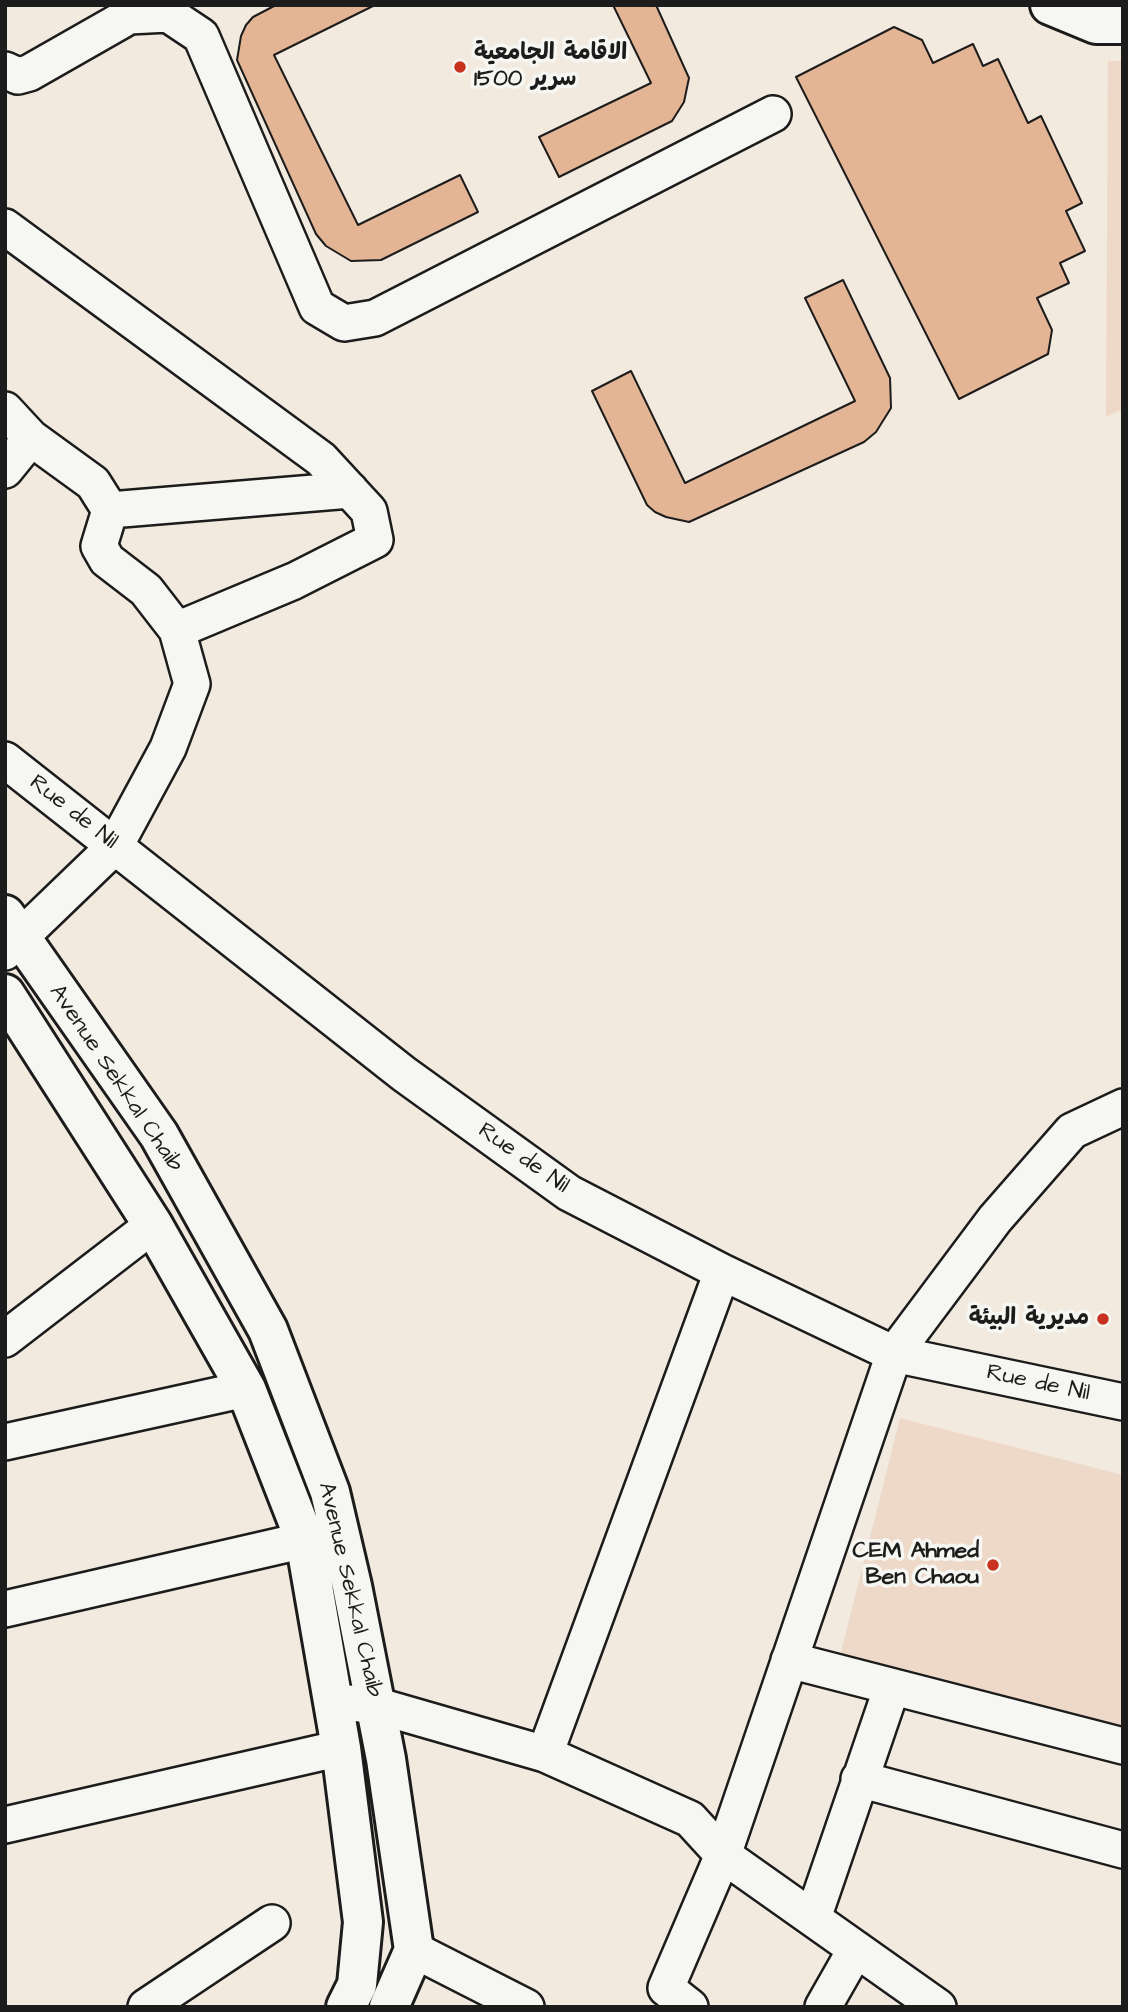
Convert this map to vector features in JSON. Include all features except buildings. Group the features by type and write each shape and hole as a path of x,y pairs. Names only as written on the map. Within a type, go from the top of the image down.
{"main road":[{"path":"1050,5 1096,24 1123,24"},
{"name":"Avenue Sekkal Chaib","path":"11,935 159,1135 268,1331 330,1492 352,1586 386,1759 414,1950"},
{"name":"Avenue Sekkal Chaib","path":"5,994 153,1225 246,1389 305,1540 341,1748 363,1922 357,1985 346,2007"},
{"path":"388,2007 414,1950"}],"street":[{"path":"5,70 18,76 29,73 129,16 168,14 201,36 317,307 344,323 375,318 773,114"},
{"path":"5,227 321,459 369,511 375,540 294,581 177,629"},
{"path":"5,410 31,438 93,482 110,510 100,546 107,560 146,590 177,629 192,684 168,748 115,846 11,935"},
{"path":"5,470 31,438"},
{"path":"110,510 350,490"},
{"name":"Rue de Nil","path":"5,760 404,1074 569,1193 722,1272 894,1354 1123,1402"},
{"path":"690,2007 666,1988 723,1855 894,1354 995,1219 1072,1131 1123,1107"},
{"path":"9,1327 153,1225"},
{"path":"545,1754 722,1272"},
{"path":"5,1442 246,1389"},
{"path":"5,1609 305,1540"},
{"path":"789,1660 1123,1746"},
{"path":"813,1918 892,1687"},
{"path":"333,1702 375,1705 545,1754 690,1819 723,1855 938,2007"},
{"path":"6,1820 341,1748"},
{"path":"859,1779 1123,1850"},
{"path":"146,2007 272,1923"},
{"path":"823,2007 856,1949"},
{"path":"414,1950 526,2007"}],"shaded area":[{"path":"1108,61 1123,61 1123,409 1106,417"},
{"name":"CEM Ahmed Ben Chaou","path":"900,1418 1123,1475 1123,1727 840,1656"}],"place":[{"name":"الاقامة الجامعية 1500 سرير","path":"460,67"},
{"name":"مديرية البيئة","path":"1103,1319"},
{"name":"CEM Ahmed Ben Chaou","path":"993,1565"}]}
